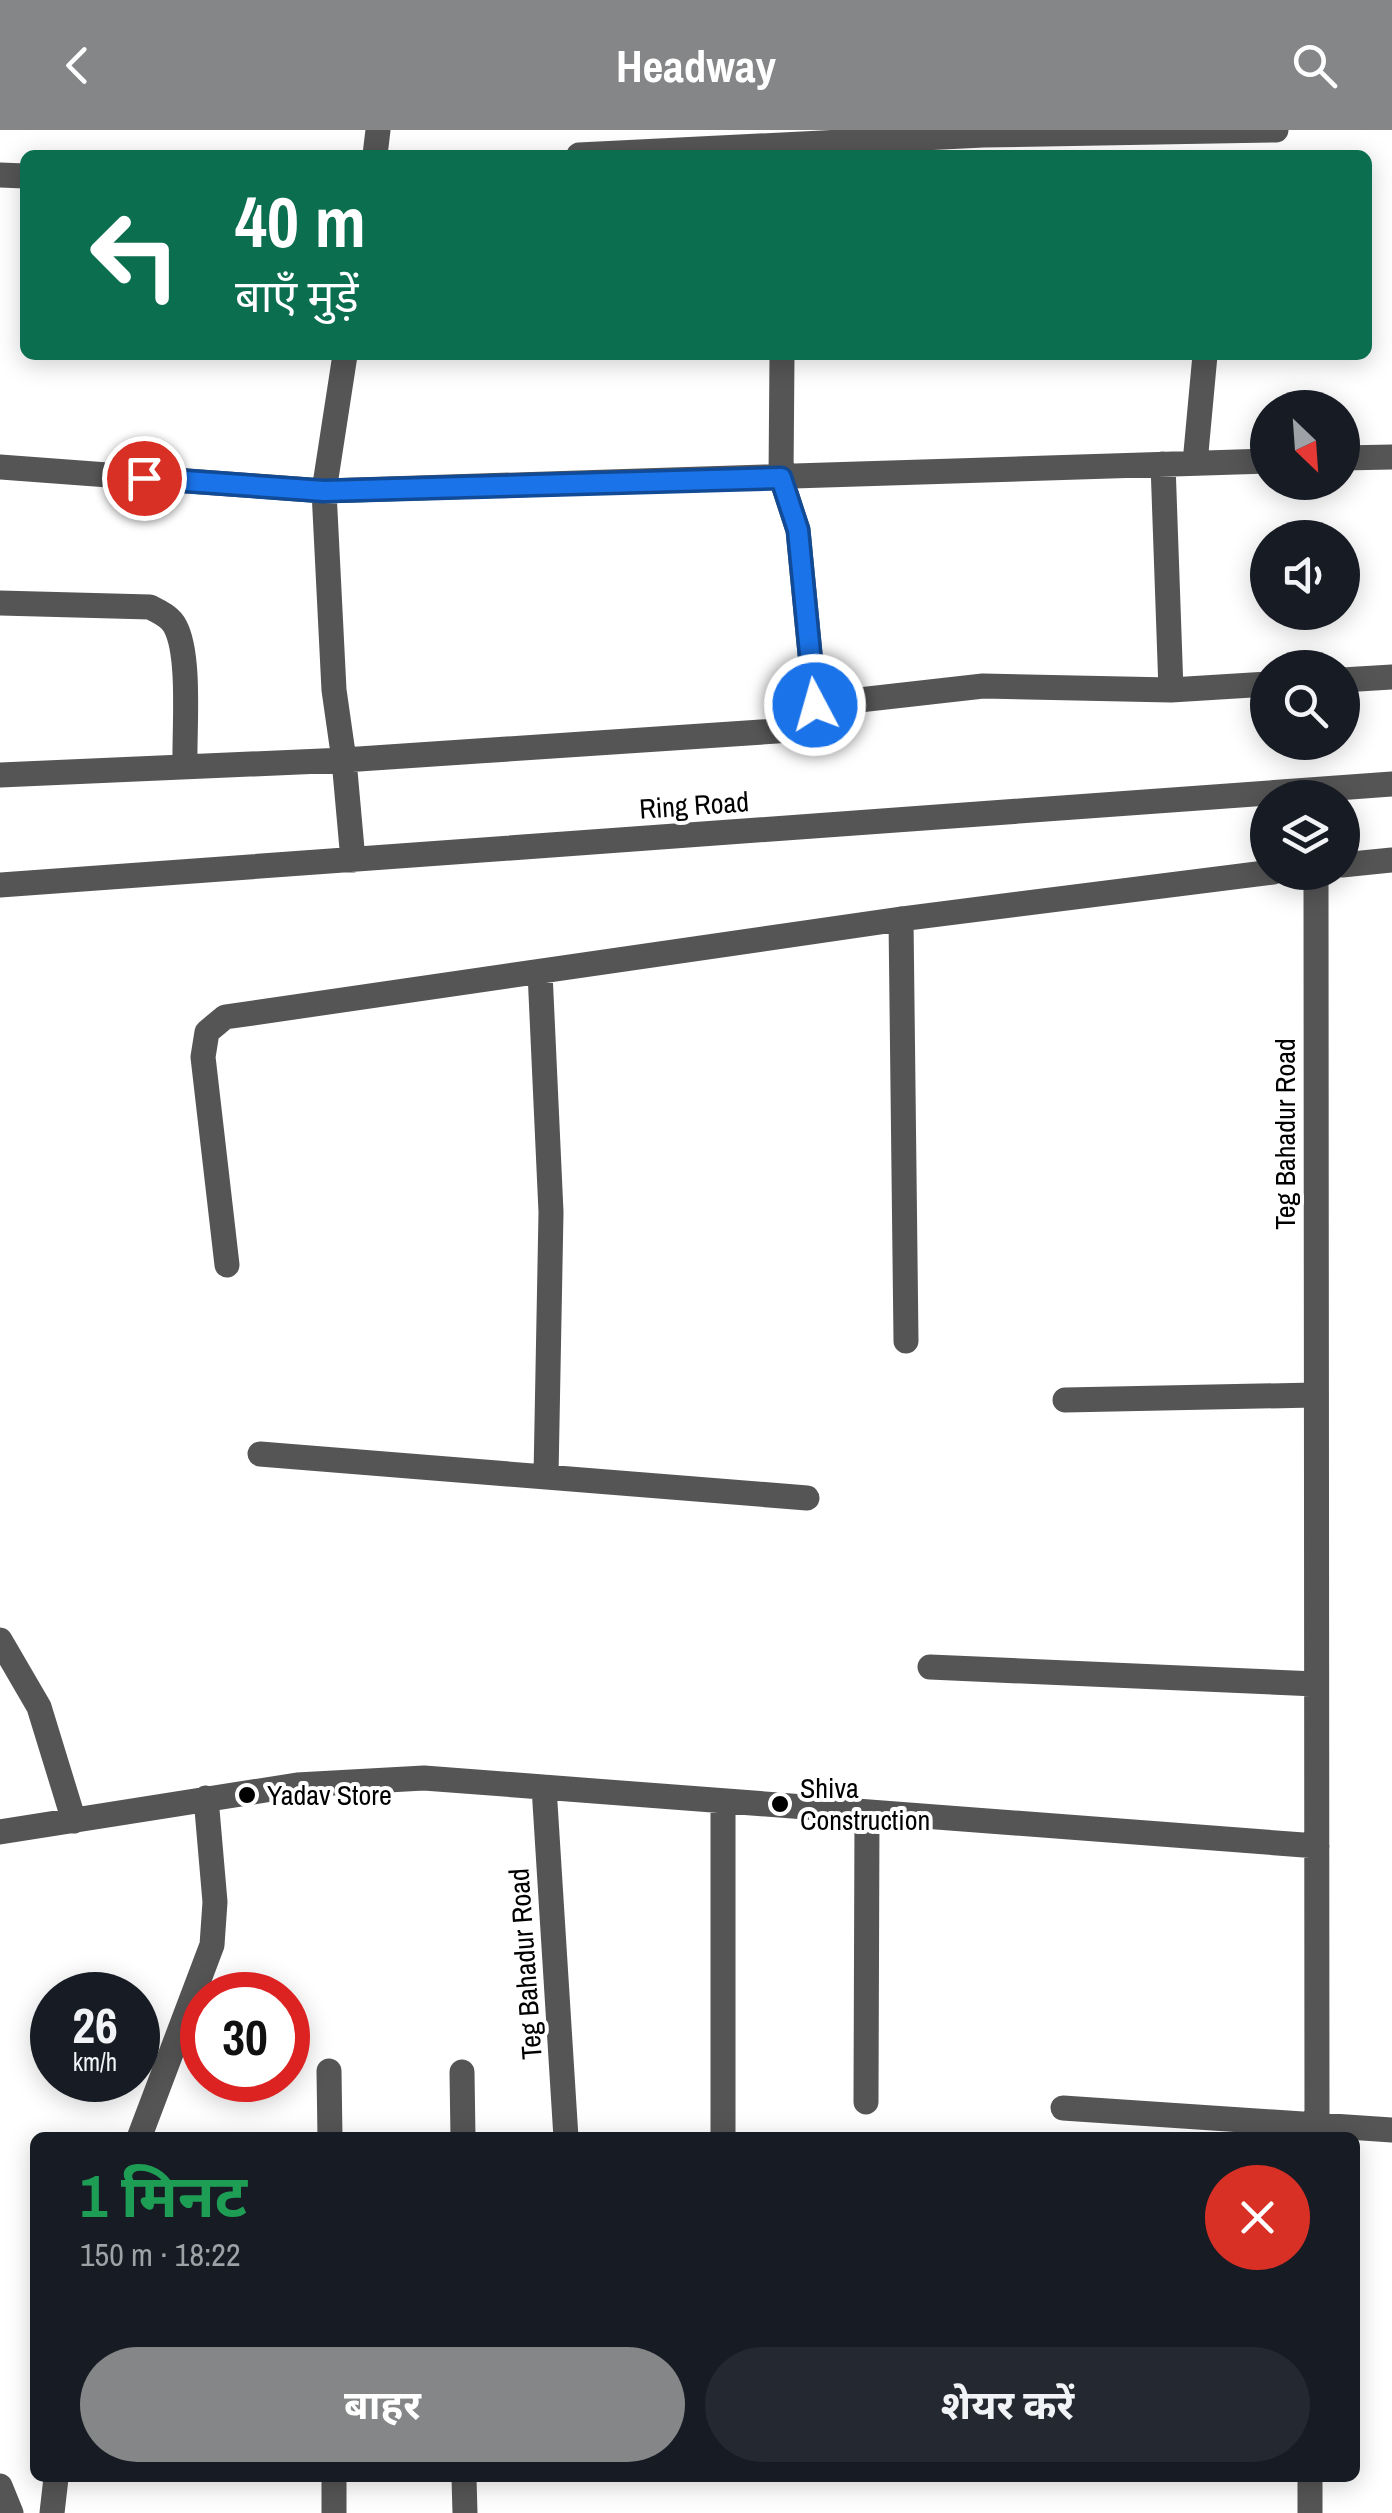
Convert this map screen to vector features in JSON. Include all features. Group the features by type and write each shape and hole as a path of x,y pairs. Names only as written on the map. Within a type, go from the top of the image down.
{"street":[{"path":"672,150 984,133 1225,140 1276,130"},
{"path":"343,360 324,491 334,690 353,860"},
{"path":"0,775 344,760 792,730 815,720 798,530 781,478 782,360"},
{"path":"1195,463 1205,360"},
{"path":"1360,458 1392,457"},
{"path":"0,467 324,491 1250,461"},
{"path":"1163,464 1172,690"},
{"path":"0,603 150,607 166,615 175,626 181,648 184,766"},
{"path":"1360,679 1392,676"},
{"path":"815,705 983,686 1172,690 1250,685"},
{"name":"Ring Road","path":"0,885 1392,784"},
{"path":"1360,863 1392,860"},
{"path":"227,1265 203,1057 207,1032 225,1016 901,919 1250,875"},
{"name":"Teg Bahadur Road","path":"1316,890 1317,2131"},
{"path":"901,919 906,1341"},
{"path":"540,972 550,1212 546,1476"},
{"path":"1065,1400 1314,1395"},
{"path":"260,1454 807,1498"},
{"path":"0,1640 39,1707 74,1821"},
{"path":"930,1667 1316,1684"},
{"path":"0,1832 206,1798 364,1778 544,1787 1317,1846"},
{"name":"Teg Bahadur Road","path":"544,1787 566,2132"},
{"path":"141,2132 212,1946 215,1902 206,1798"},
{"path":"722,1801 723,2132"},
{"path":"866,2102 867,1812"},
{"path":"329,2070 330,2132"},
{"path":"462,2072 463,2132"},
{"path":"1063,2108 1317,2131 1392,2130"},
{"path":"52,2513 56,2482"},
{"path":"334,2482 334,2513"},
{"path":"464,2482 464,2513"},
{"path":"1310,2482 1310,2513"},
{"path":"0,2486 11,2513"}],"place":[{"name":"Yadav Store","path":"247,1795"},
{"name":"Shiva Construction","path":"780,1804"}],"route":[{"path":"144,478 324,491 781,478 798,530 815,705"}]}
